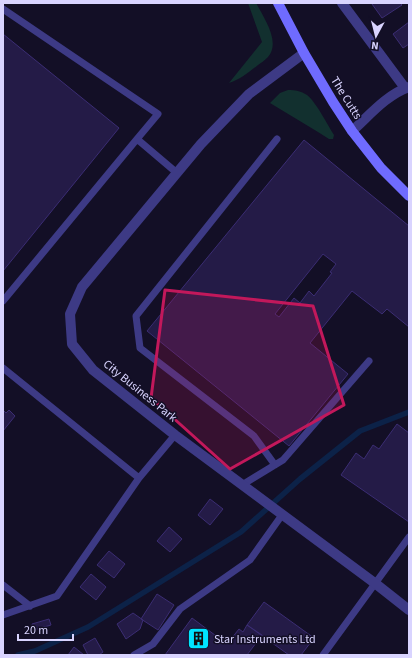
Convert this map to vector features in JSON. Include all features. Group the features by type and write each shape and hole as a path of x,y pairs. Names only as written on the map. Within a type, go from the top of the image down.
{"street":[{"name":"The Cutts","path":"278,3 304,53 352,131 381,168 409,196"},
{"path":"342,3 407,87 383,103 352,131"},
{"name":"City Business Park","path":"304,53 248,94 201,144 82,287 70,314 72,344 94,370 175,435 409,610"}],"lane":[{"path":"3,9 158,114 3,301"},
{"path":"275,465 254,436 140,348 136,316 277,139"},
{"path":"137,140 177,173"},
{"path":"242,485 283,460 369,361"},
{"path":"3,368 139,478"},
{"path":"3,615 56,596 139,478 175,435"},
{"path":"134,655 153,644 180,609 250,560 279,512"},
{"path":"323,655 409,537"},
{"path":"3,585 30,606"}],"highlighted area":[{"path":"165,290 313,306 344,405 230,469 151,398"}],"green space":[{"path":"248,3 256,3 267,23 272,37 272,51 267,58 248,73 229,83 262,42"},
{"path":"288,90 300,92 310,98 318,108 334,135 333,139 329,139 270,103 280,93"}],"building":[{"path":"400,3 402,5 382,18 372,4"},
{"path":"409,22 409,44 403,48 393,34"},
{"path":"3,34 119,128 3,271"},
{"path":"304,140 409,226 409,327 387,309 382,314 352,291 310,343 348,374 289,446 147,331","holes":["323,254 336,264 330,272 332,273 314,296 309,291 300,303 294,298 279,317 275,314"]},
{"path":"3,410 6,413 9,410 15,416 3,431"},
{"path":"397,424 409,433 409,522 341,475 356,453 364,459 373,445 379,449"},
{"path":"210,499 223,509 210,525 198,515"},
{"path":"169,527 182,539 170,552 157,541"},
{"path":"109,551 125,564 114,578 97,565"},
{"path":"91,574 106,587 96,600 80,587"},
{"path":"157,594 174,605 158,630 141,619"},
{"path":"264,602 314,638 301,655 289,655 247,625"},
{"path":"133,613 143,620 140,629 126,639 117,624"},
{"name":"Star Instruments Ltd","path":"192,618 227,644 239,629 243,632 247,625 262,635 247,655 165,655"},
{"path":"49,619 51,625 34,630 32,624"},
{"path":"95,638 103,652 99,655 88,655 83,645"},
{"path":"74,647 84,655 68,655"}],"waterway":[{"path":"18,655 35,651 88,627 241,532 300,479 360,431 409,412"}],"place":[{"name":"Star Instruments Ltd","path":"199,639"}]}
